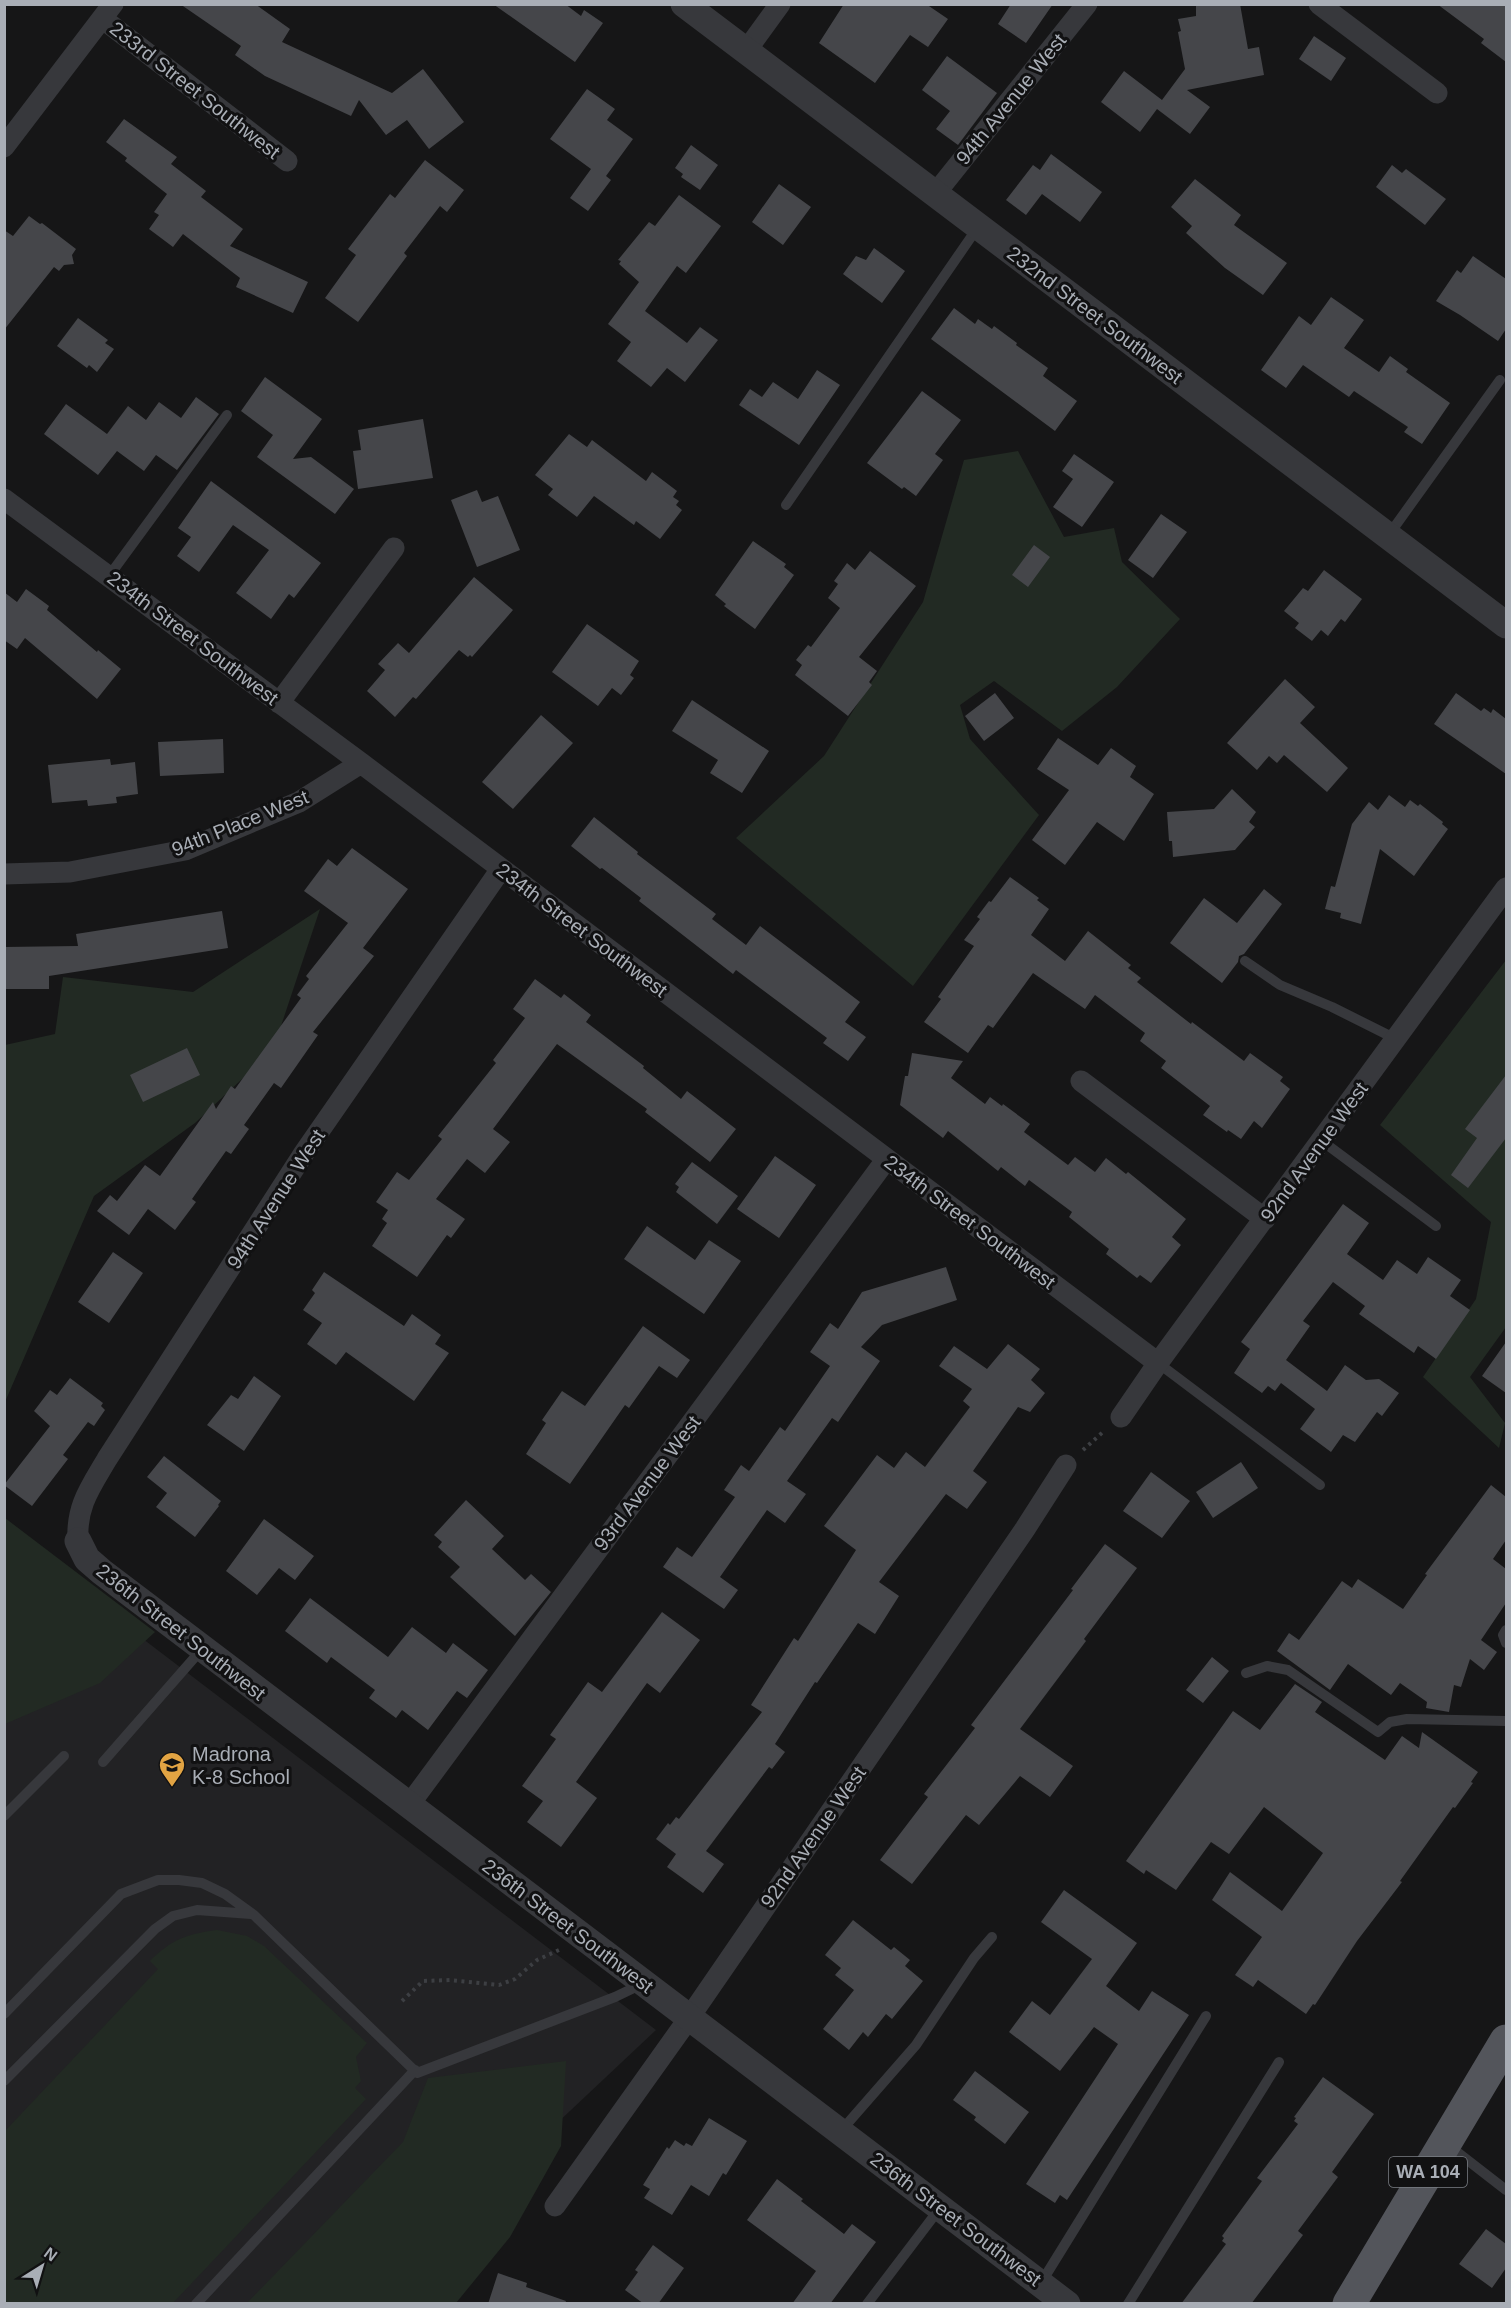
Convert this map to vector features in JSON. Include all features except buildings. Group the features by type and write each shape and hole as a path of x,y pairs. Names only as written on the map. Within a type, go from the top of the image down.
{"main road":[{"name":"WA 104","path":"1349,2304 1506,2041"}],"street":[{"name":"232nd Street Southwest","path":"684,4 1506,625"},
{"path":"746,51 780,4"},
{"name":"94th Avenue West","path":"935,194 1086,4"},
{"path":"1319,4 1437,93"},
{"path":"4,147 108,12"},
{"name":"233rd Street Southwest","path":"108,12 287,161"},
{"name":"234th Street Southwest","path":"4,499 361,763 1158,1363"},
{"path":"279,702 394,548"},
{"name":"94th Place West","path":"4,874 70,872 185,850 299,802 361,763"},
{"name":"94th Avenue West","path":"78,1540 77,1526 80,1509 107,1460 304,1153 501,869"},
{"name":"92nd Avenue West","path":"1121,1417 1158,1363 1506,888"},
{"path":"1081,1081 1264,1219"},
{"name":"93rd Avenue West","path":"409,1805 886,1160"},
{"name":"92nd Avenue West","path":"555,2206 689,2018 1012,1549 1066,1465"},
{"name":"236th Street Southwest","path":"78,1540 87,1559 102,1572 940,2208 1051,2296"}],"lane":[{"path":"786,505 978,227"},
{"path":"1388,536 1500,380"},
{"path":"109,576 227,415"},
{"path":"1245,961 1280,985 1332,1007 1396,1039"},
{"path":"1322,1140 1436,1226"},
{"path":"1158,1363 1320,1485"},
{"path":"1506,1630 1503,1635 1506,1643"},
{"path":"103,1762 202,1648"},
{"path":"1246,1673 1267,1666 1288,1670 1378,1732 1390,1722 1407,1719 1506,1721"},
{"path":"4,1816 64,1755"},
{"path":"4,2014 121,1894 158,1880 202,1883 225,1894 254,1915 417,2073 615,1997 642,1984"},
{"path":"4,2081 155,1929 173,1916 197,1910 254,1915"},
{"path":"840,2132 916,2045 974,1958 992,1937"},
{"path":"1051,2296 1206,2016"},
{"path":"1128,2304 1279,2062"},
{"path":"196,2304 415,2070"},
{"path":"1446,2143 1506,2190"},
{"path":"867,2304 940,2208"}],"path":[{"path":"1066,1465 1121,1417"},
{"path":"402,2001 423,1981 450,1980 499,1985 515,1979 547,1954 568,1946"}],"shaded area":[{"path":"1018,451 1064,537 1114,528 1122,562 1180,619 1117,687 1062,731 994,681 960,705 970,739 1039,815 913,986 736,838 824,756 923,602 964,460"},
{"path":"320,909 273,1050 195,1123 94,1196 5,1402 5,1045 55,1034 63,977 193,992"},
{"path":"1506,960 1506,1327 1470,1377 1505,1423 1499,1448 1423,1377 1476,1299 1491,1222 1380,1125"},
{"path":"5,1518 155,1632 100,1683 5,1724"},
{"name":"Madrona K-8 School","path":"4,1533 656,2030 366,2303 5,2303"},
{"path":"217,1930 247,1936 264,1946 367,2043 356,2057 361,2081 355,2088 366,2099 173,2303 5,2303 5,2131 158,1969 150,1961 166,1947 180,1939 197,1933"},
{"path":"566,2061 561,2146 510,2237 456,2303 247,2303 403,2142 428,2078"}],"place":[{"name":"Madrona K-8 School","path":"172,1788"}]}
